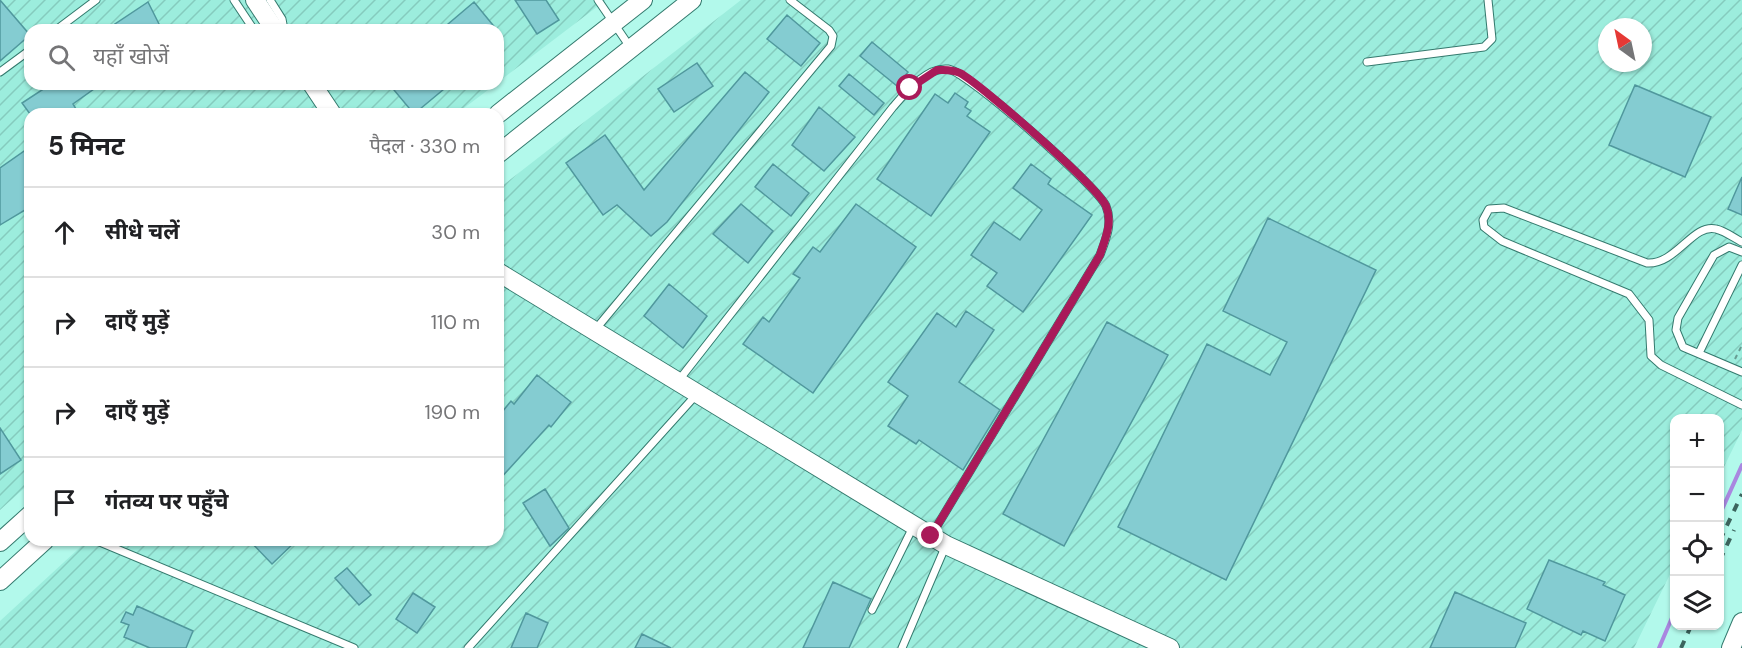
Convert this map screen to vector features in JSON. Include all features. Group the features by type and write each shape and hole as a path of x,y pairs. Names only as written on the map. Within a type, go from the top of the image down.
{"street":[{"path":"255,0 271,24"},
{"path":"504,109 643,0"},
{"path":"504,149 692,0"},
{"path":"316,90 328,108"},
{"path":"504,276 696,395 939,540 1170,648"},
{"path":"0,542 24,520"},
{"path":"0,581 38,546"},
{"path":"1731,648 1742,622"}],"lane":[{"path":"64,24 96,0"},
{"path":"234,0 250,24"},
{"path":"270,0 283,24"},
{"path":"598,0 630,47"},
{"path":"594,331 831,46 833,36 829,30 790,0"},
{"path":"1367,62 1484,47 1492,39 1488,0"},
{"path":"0,72 24,54"},
{"path":"677,383 899,101 910,88 937,70 959,73 1011,112 1099,195 1109,218 1108,232 1100,255 939,540 902,648"},
{"path":"1742,242 1716,229 1705,229 1659,264 1647,263 1504,208 1489,209 1483,220 1484,227 1502,241 1629,294 1648,320 1651,356 1661,365 1742,405"},
{"path":"1742,252 1729,247 1714,255 1678,318 1676,330 1683,347 1742,372"},
{"path":"1698,353 1742,265"},
{"path":"468,648 696,395"},
{"path":"872,610 914,525"},
{"path":"109,546 354,648"}],"path":[{"path":"1731,367 1742,345"}],"shaded area":[{"path":"0,0 606,0 504,77 504,24 24,24 24,90 488,90 464,108 24,108 24,488 0,510"},
{"path":"741,0 1742,0 1742,430 1724,467 1724,414 1670,414 1670,574 1634,648 0,648 0,621 81,546 504,546 504,184"}],"building":[{"path":"0,0 24,28 24,40 0,61"},
{"path":"515,0 546,0 559,20 537,34"},
{"path":"148,2 159,24 115,24"},
{"path":"474,2 492,24 448,24"},
{"path":"787,15 820,43 801,66 767,39"},
{"path":"872,42 908,72 897,86 860,56"},
{"path":"697,63 713,86 674,112 658,89"},
{"path":"745,72 769,92 667,222 651,236 617,205 603,215 566,163 605,135 644,190"},
{"path":"849,74 884,103 874,115 839,86"},
{"path":"1635,85 1711,117 1685,177 1609,145"},
{"path":"42,90 93,90 73,104 75,108 26,108 22,103"},
{"path":"394,90 443,90 421,108 409,108"},
{"path":"955,93 968,102 965,107 971,111 967,116 990,132 931,216 877,179 935,94 948,103"},
{"path":"819,107 855,137 824,171 792,145"},
{"path":"24,151 24,211 0,225 0,168"},
{"path":"773,164 809,193 791,216 755,187"},
{"path":"1031,164 1051,179 1048,184 1092,215 1023,312 987,286 997,273 971,255 994,222 1020,240 1042,210 1013,188"},
{"path":"1742,177 1742,215 1728,209"},
{"path":"741,204 773,231 748,263 713,234"},
{"path":"856,204 916,247 813,393 743,344 763,317 769,322 800,278 793,274 813,247 820,252"},
{"path":"1268,218 1376,270 1226,580 1118,527 1207,344 1270,375 1287,342 1223,311"},
{"path":"669,284 707,316 683,348 644,316"},
{"path":"966,311 994,330 959,382 1000,410 963,470 919,440 916,444 888,426 908,396 888,382 937,313 956,327"},
{"path":"1107,322 1168,355 1064,546 1003,514"},
{"path":"537,375 571,402 551,427 549,425 504,474 504,410 511,401 514,404"},
{"path":"0,428 21,460 0,474"},
{"path":"545,489 569,528 550,546 523,503"},
{"path":"255,546 291,546 272,564"},
{"path":"1549,560 1605,582 1603,585 1625,595 1605,641 1583,631 1581,635 1527,609"},
{"path":"347,568 371,595 359,605 335,578"},
{"path":"833,582 871,599 849,648 803,648"},
{"path":"1455,592 1526,623 1515,648 1430,648"},
{"path":"413,593 435,607 417,633 396,619"},
{"path":"137,606 193,631 186,648 150,648 124,637 129,625 121,622 126,612 133,615"},
{"path":"526,613 548,623 537,648 511,648"},
{"path":"642,634 671,648 635,648"}],"waterway":[{"path":"1724,505 1742,465"},
{"path":"1659,648 1670,622"}],"railway":[{"path":"1724,532 1742,494"},
{"path":"1724,551 1734,530"},
{"path":"1681,648 1689,630"}],"route":[{"path":"910,88 937,70 949,69 959,73 1011,112 1099,195 1106,206 1109,218 1108,232 1100,255 931,536"}]}
